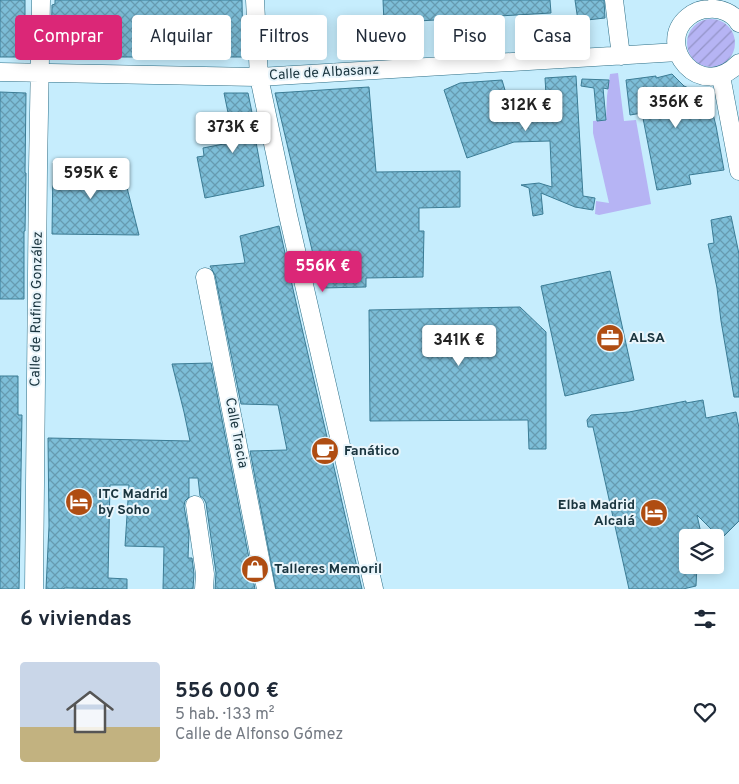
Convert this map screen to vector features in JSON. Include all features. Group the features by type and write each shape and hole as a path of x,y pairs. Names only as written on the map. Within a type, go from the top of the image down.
{"street":[{"name":"Calle de Rufino González","path":"34,589 41,0"},
{"path":"255,0 259,77 288,215 374,589"},
{"path":"614,0 621,56"},
{"path":"739,23 737,19 727,12 704,4 685,20 679,30 676,41 682,62 690,70 700,75 710,77 721,76 732,71 739,63"},
{"name":"Calle de Albasanz","path":"0,72 259,77 678,52"},
{"path":"721,76 739,172"},
{"name":"Calle Tracia","path":"205,277 266,589"},
{"path":"195,505 205,574 204,589"}],"shaded area":[{"path":"711,19 720,21 728,26 733,34 735,43 733,52 728,60 720,65 711,67 702,65 694,60 689,52 687,43 689,34 694,26 702,21"},
{"path":"618,73 624,121 636,120 651,204 599,215 595,214 596,201 609,203 593,133 593,121 606,120 610,74"}],"building":[{"path":"0,0 25,0 25,15 15,15 15,57 0,57"},
{"path":"55,0 242,0 241,57 231,57 231,15 132,15 132,57 122,57 122,15 52,15 52,5 55,4"},
{"path":"383,0 550,0 551,13 505,16 434,15 434,20 424,21 424,15 384,15"},
{"path":"575,0 604,0 605,18 590,20 590,15 577,15"},
{"path":"672,74 684,86 700,93 708,94 724,170 689,175 691,184 657,190 642,113 630,115 626,80 656,76 656,78"},
{"path":"576,76 583,196 595,198 593,210 575,207 541,193 543,214 533,216 529,188 521,185 539,183 552,187 550,141 514,142 467,158 444,90 460,83 502,80 512,114 547,111 545,78"},
{"path":"582,79 609,80 608,89 603,88 606,120 597,121 594,88 581,86"},
{"path":"369,87 376,172 460,171 460,207 419,208 419,231 424,231 423,277 366,278 366,287 321,288 275,93"},
{"path":"0,92 26,93 24,299 0,299"},
{"path":"224,93 248,93 258,142 256,142 264,186 205,198 197,157 204,156 203,148 234,142"},
{"path":"53,163 121,164 139,235 52,234"},
{"path":"731,216 739,254 739,397 734,397 717,288 708,244 714,243 711,220"},
{"path":"279,226 362,589 276,589 250,451 287,450 278,405 241,404 215,275 210,266 245,263 240,236"},
{"path":"610,271 634,380 565,396 541,286"},
{"path":"520,307 546,332 546,449 529,449 528,420 370,421 369,310"},
{"path":"211,363 255,589 215,589 216,573 206,503 200,496 198,478 189,478 189,497 185,501 184,506 189,534 188,558 192,558 194,574 193,589 163,589 164,547 125,546 129,485 110,485 108,578 127,579 127,589 46,589 49,526 48,438 190,441 172,364"},
{"path":"0,376 18,376 18,415 22,415 19,589 0,589"},
{"path":"703,400 706,418 736,412 739,428 739,521 724,536 724,529 711,529 697,515 700,529 679,529 679,574 697,574 696,586 683,589 629,589 593,427 588,427 587,420 591,415 629,412 686,401 686,403"}],"place":[{"name":"ALSA","path":"610,338"},
{"name":"Fanático","path":"325,451"},
{"name":"ITC Madrid by Soho","path":"79,502"},
{"name":"Elba Madrid Alcalá","path":"654,513"},
{"name":"Talleres Memoril","path":"255,569"}]}
